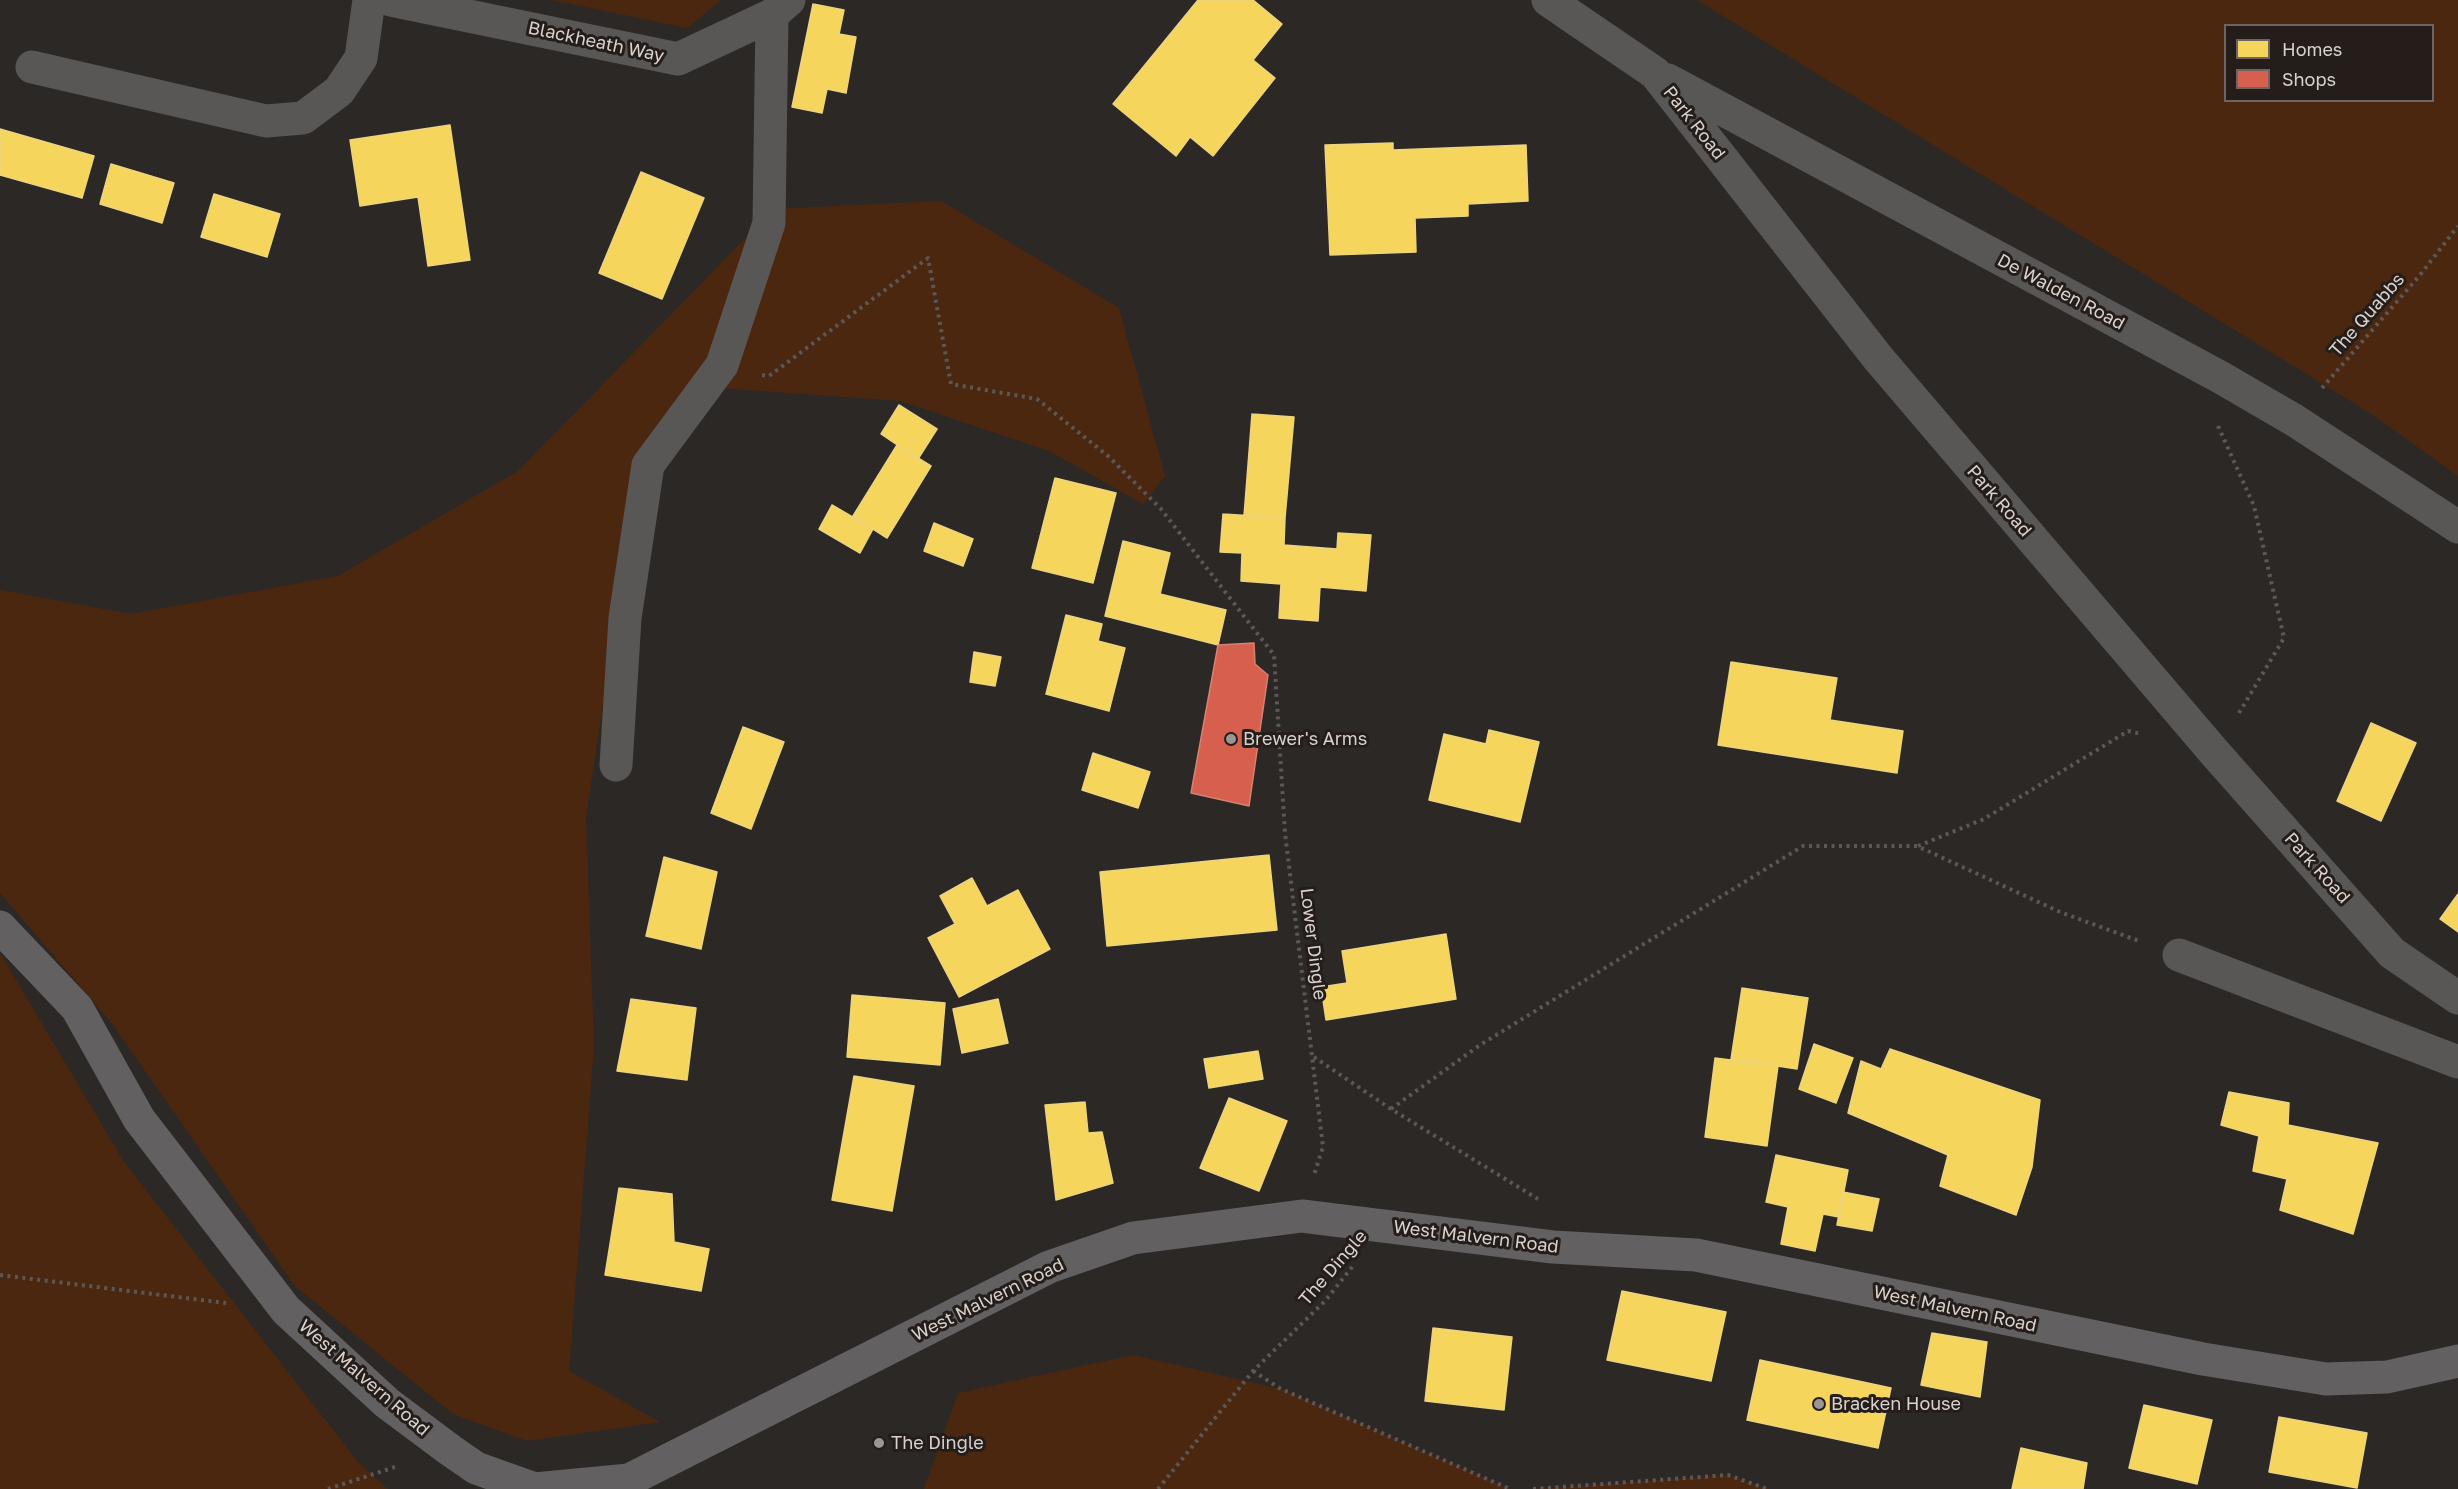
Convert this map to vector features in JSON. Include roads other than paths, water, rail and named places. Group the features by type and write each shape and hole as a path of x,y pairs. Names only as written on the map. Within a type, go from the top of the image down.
{"main road":[{"name":"West Malvern Road","path":"0,927 77,1008 139,1119 286,1311 387,1403 450,1450 476,1468 535,1488 629,1480 1049,1267 1133,1238 1302,1216 1553,1247 1696,1255 2203,1359 2326,1379 2387,1377 2458,1361"}],"street":[{"path":"32,67 266,121 303,118 339,91 361,58 369,0"},
{"name":"Blackheath Way","path":"391,0 678,59 781,8"},
{"name":"Park Road","path":"1548,0 1655,73 1878,358 2214,752 2392,953 2458,998"},
{"path":"616,765 625,618 648,465 722,365 769,223 781,8"},
{"name":"De Walden Road","path":"1655,73 2220,377 2294,420 2458,526"},
{"path":"2179,955 2458,1062"}],"place":[{"name":"Brewer's Arms","path":"1231,739"},
{"name":"Bracken House","path":"1819,1404"},
{"name":"The Dingle","path":"879,1443"}]}
